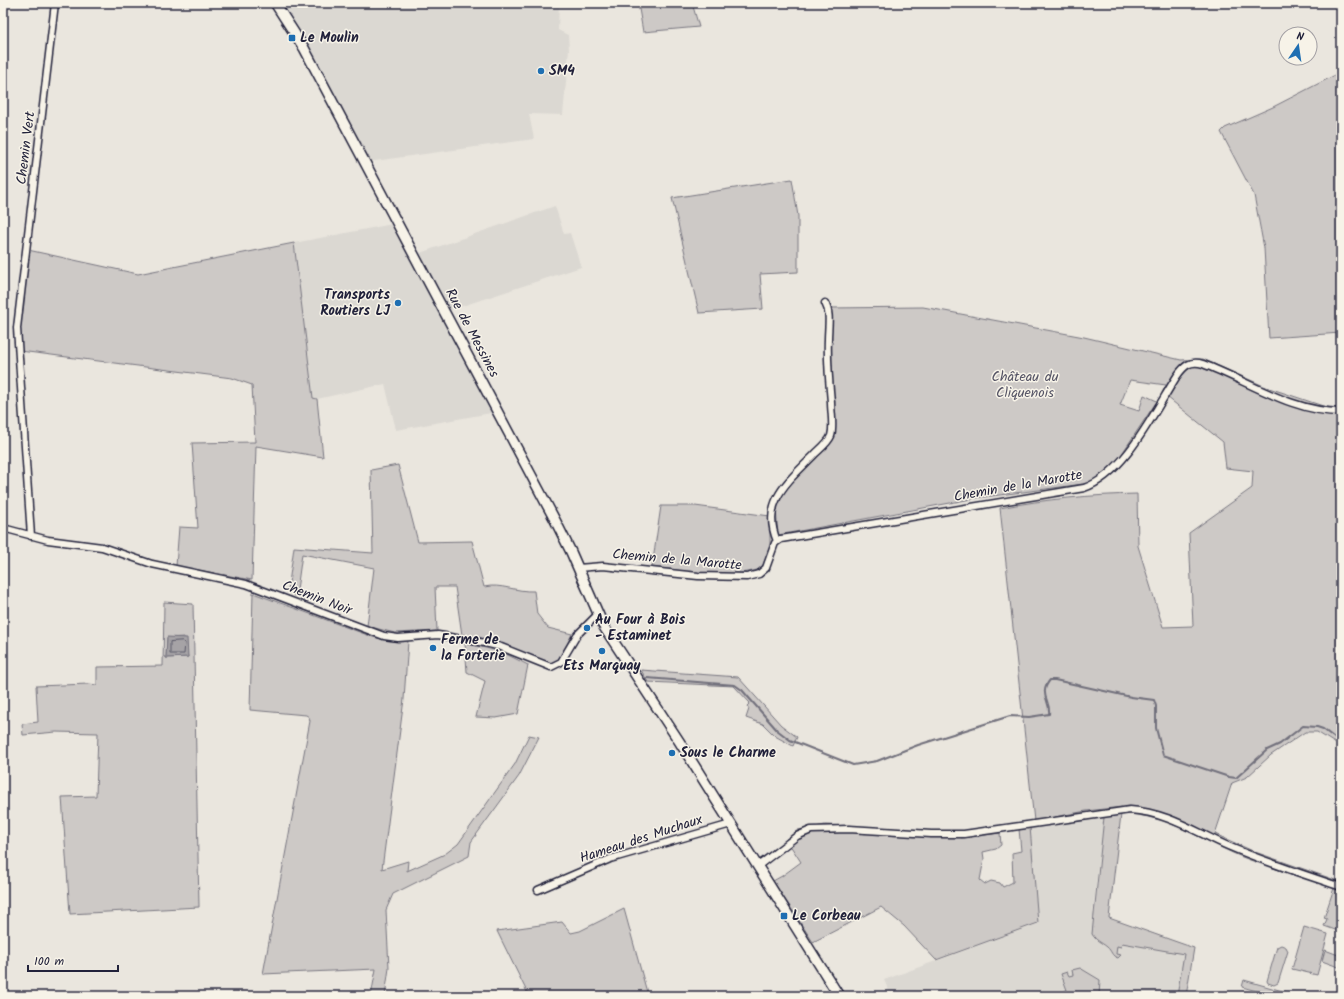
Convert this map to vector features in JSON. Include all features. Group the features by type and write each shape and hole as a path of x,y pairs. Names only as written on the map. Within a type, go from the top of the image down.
{"main road":[{"name":"Rue de Messines","path":"274,3 307,53 552,513 578,568 597,615 758,866 839,996"}],"street":[{"name":"Chemin Vert","path":"31,536 17,328 55,3"},
{"path":"777,542 772,519 777,495 831,435 832,420 828,352 828,314 825,303"},
{"name":"Chemin de la Marotte","path":"578,568 603,566 704,577 747,577 759,574 766,568 777,542 832,530 1068,492 1088,486 1108,474 1121,462 1177,376 1184,367 1190,363 1204,364 1297,404 1322,411 1341,412"},
{"name":"Chemin Noir","path":"3,528 54,541 102,547 152,564 246,584 384,636 398,638 438,635 490,644 551,667 561,662 574,639 597,615"},
{"path":"758,866 802,832 827,828 964,834 1117,811 1137,810 1167,818 1252,856 1341,887"},
{"name":"Hameau des Muchaux","path":"538,890 610,859 731,824"}],"shaded area":[{"path":"268,3 559,3 558,30 568,35 569,50 563,115 529,114 534,139 360,163 301,55"},
{"path":"555,206 564,234 570,233 581,267 450,310 503,409 491,413 396,430 385,384 317,399 313,398 294,243 403,222 420,253"},
{"path":"1104,817 1093,913 1109,914 1109,918 1194,948 1186,996 891,996 884,980 1037,924 1030,827"}],"green space":[{"path":"638,3 692,3 699,27 643,32"},
{"path":"1341,72 1341,333 1269,338 1264,248 1254,195 1221,132 1225,128 1273,107"},
{"path":"792,179 798,216 798,272 760,274 763,309 699,313 672,198"},
{"path":"294,243 313,398 317,399 323,457 256,446 252,580 176,566 179,527 198,528 192,443 255,442 252,385 232,378 20,351 20,325 28,250 138,274"},
{"name":"Château du Cliquenois","path":"923,307 1084,337 1181,360 1203,359 1266,387 1335,410 1341,409 1341,747 1317,732 1305,732 1271,755 1247,777 1232,783 1215,834 1255,852 1341,882 1341,932 1324,926 1327,919 1324,918 1334,888 1234,854 1171,824 1138,815 1121,814 1122,807 1086,811 1034,821 1000,508 1068,498 1137,494 1138,546 1163,627 1193,626 1189,533 1252,488 1253,471 1226,468 1223,442 1162,393 1166,385 1130,380 1120,405 1139,411 1144,395 1157,401 1117,461 1091,483 977,498 778,535 776,508 781,492 834,430 830,308"},
{"path":"398,465 418,542 472,541 484,587 496,586 534,591 537,614 548,628 572,634 558,662 551,664 479,637 462,635 455,587 435,587 437,631 395,633 367,626 374,568 302,554 296,597 288,590 294,547 373,553 371,470"},
{"path":"661,506 695,506 770,516 770,549 761,569 748,572 721,574 652,567"},
{"path":"253,593 373,637 386,640 408,641 404,699 382,869 408,861 407,871 445,854 458,844 515,764 529,735 539,737 519,776 471,842 469,856 393,894 386,910 389,968 385,996 371,996 376,969 263,974 310,721 309,717 306,715 250,710"},
{"path":"164,602 193,604 199,907 70,914 62,797 96,796 98,733 56,732 23,735 22,724 38,722 36,686 97,685 97,667 163,666","holes":["184,637 188,657 166,658 167,638"]},
{"path":"465,643 502,652 528,665 518,714 496,718 476,717 485,681 467,672"},
{"path":"641,670 738,677 781,725 797,737 793,746 775,736 763,724 746,718 749,709 747,706 750,703 734,686 648,682"},
{"path":"1121,814 1109,918 1194,948 1186,996 1177,996 1184,954 1122,943 1121,947 1117,946 1116,954 1121,955 1118,958 1114,956 1105,945 1097,940 1092,934 1104,817"},
{"path":"825,825 945,833 962,832 961,838 1000,833 1001,845 996,849 983,852 984,859 980,880 985,884 991,881 1000,883 1003,887 1013,882 1012,853 1021,851 1019,829 1030,827 1038,923 936,960 904,926 881,907 813,942 773,881 801,862 786,839 798,830"},
{"path":"624,909 648,996 529,996 497,931 562,922 571,933 580,931"},
{"path":"1304,927 1328,934 1317,975 1292,969"},
{"path":"1281,945 1286,947 1288,951 1278,983 1274,985 1268,983 1267,981 1277,947"},
{"path":"1325,950 1341,956 1341,968 1322,961"},
{"path":"1080,968 1100,980 1099,996 1054,996 1067,990 1061,974 1067,972 1069,976 1073,975 1072,970"},
{"path":"1244,980 1300,996 1275,996 1242,987"}],"water":[{"path":"167,637 187,638 188,657 166,658"}],"waterway":[{"path":"647,678 735,685 742,690 777,730 790,740 853,765 877,761 918,745 1010,716 1029,717 1049,714 1045,689 1050,680 1131,697 1154,700 1156,706 1156,728 1163,755 1229,777 1236,778 1267,750 1280,744 1303,726 1323,729 1341,743"}],"place":[{"name":"Le Moulin","path":"292,38"},
{"name":"SM4","path":"541,71"},
{"name":"Transports Routiers LJ","path":"398,303"},
{"name":"Au Four à Bois - Estaminet","path":"587,628"},
{"name":"Ferme de la Forterie","path":"433,648"},
{"name":"Ets Marquay","path":"602,651"},
{"name":"Sous le Charme","path":"672,753"},
{"name":"Le Corbeau","path":"784,916"}]}
